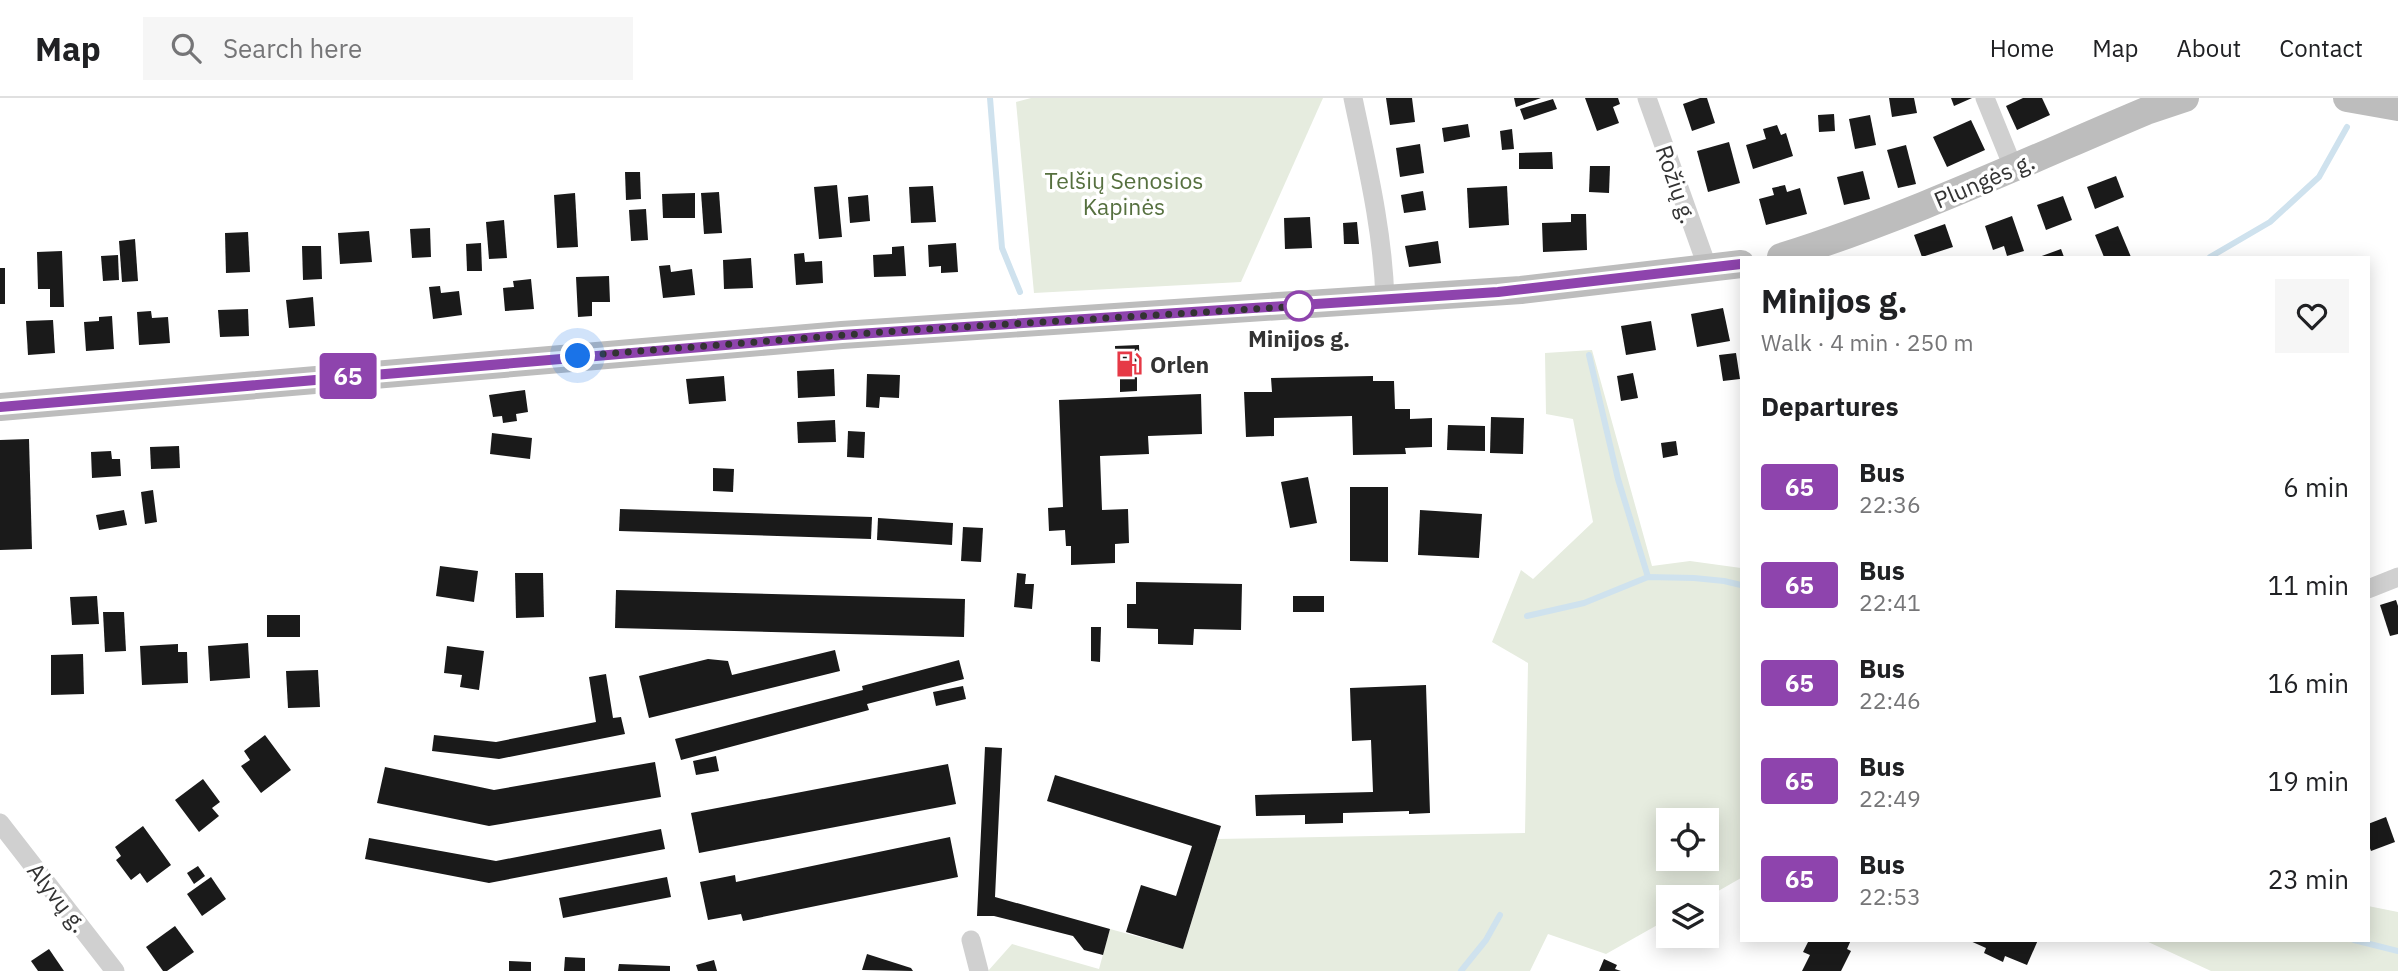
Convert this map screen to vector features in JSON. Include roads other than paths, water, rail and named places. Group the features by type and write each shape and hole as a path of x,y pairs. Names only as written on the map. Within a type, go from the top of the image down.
{"main road":[{"name":"Plungės g.","path":"1784,256 1898,217 2146,111 2185,98"},
{"path":"2347,98 2398,107"},
{"path":"0,407 828,336 1521,290 1740,264"}],"street":[{"path":"1353,98 1376,203 1383,254 1385,300"},
{"name":"Rožių g.","path":"1647,98 1707,269"},
{"path":"1985,98 2013,167"},
{"path":"2370,588 2398,577"},
{"name":"Alyvų g.","path":"0,823 115,971"},
{"path":"971,940 979,971"}],"waterway":[{"path":"990,98 1002,248 1020,292"},
{"path":"2212,256 2270,222 2319,177 2347,127"},
{"path":"1589,355 1618,479 1648,577"},
{"path":"1527,616 1584,603 1648,577 1694,578 1740,585"},
{"path":"1461,971 1486,940 1500,915"},
{"path":"2362,942 2398,951"}],"place":[{"name":"Minijos g.","path":"1299,306"},
{"name":"Orlen","path":"1129,364"}],"park label":[{"name":"Telšių Senosios Kapinės","path":"1124,193"}]}
